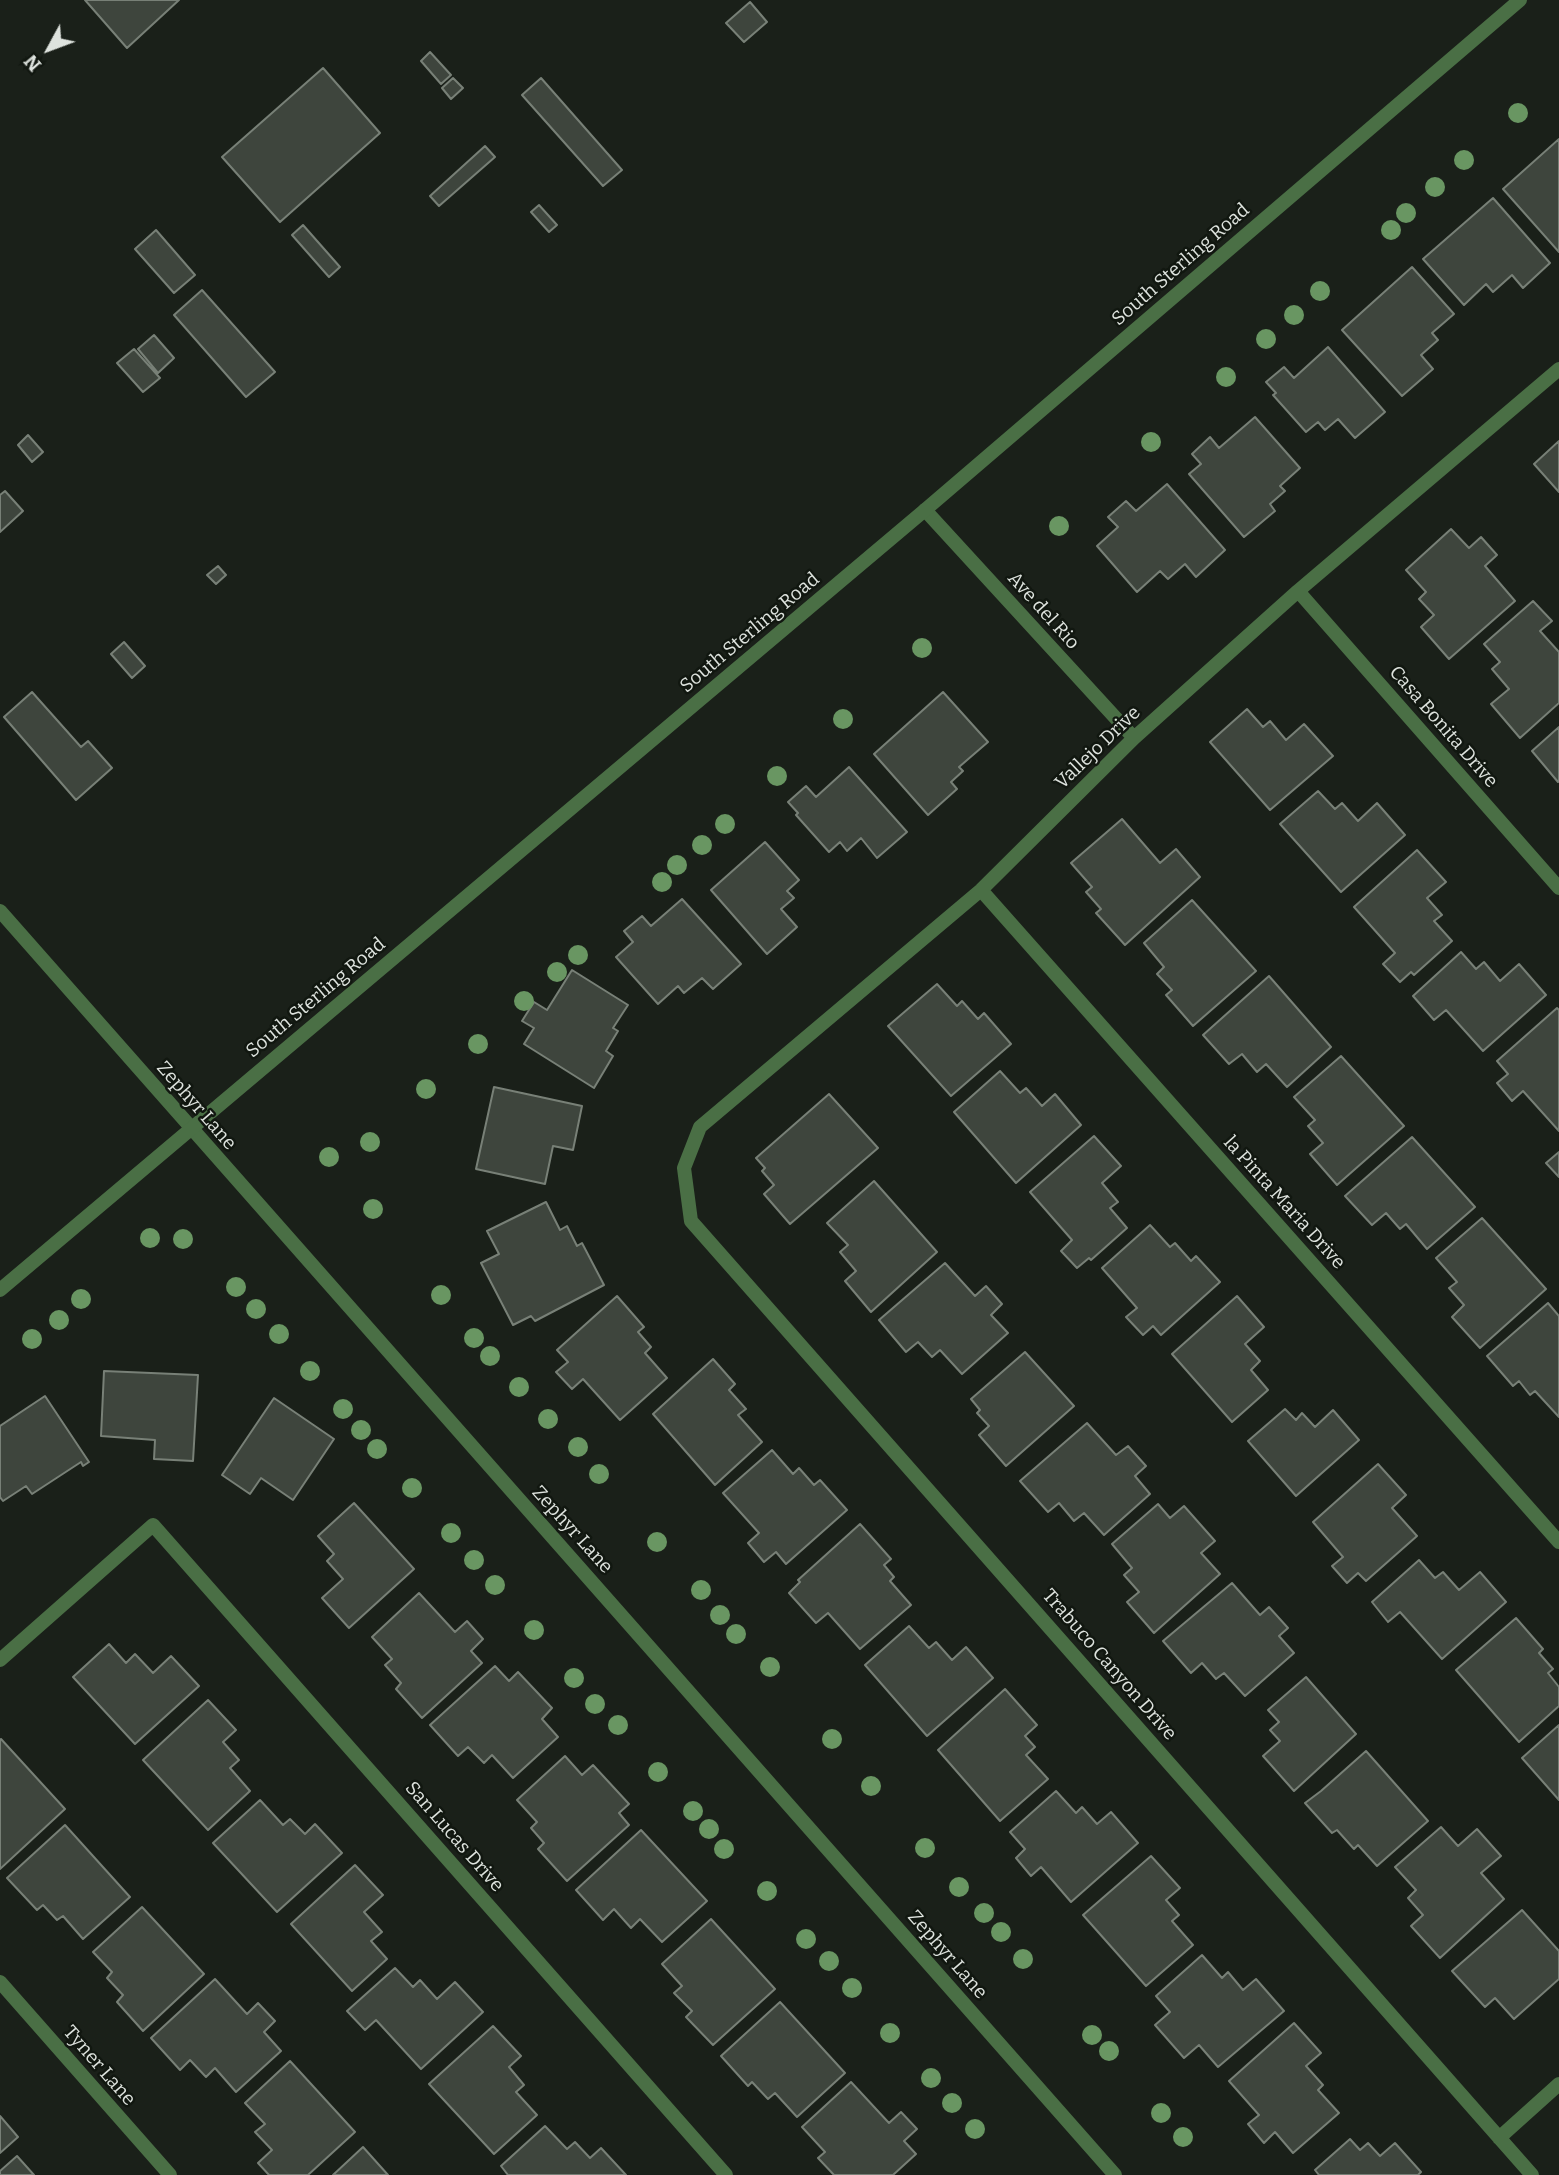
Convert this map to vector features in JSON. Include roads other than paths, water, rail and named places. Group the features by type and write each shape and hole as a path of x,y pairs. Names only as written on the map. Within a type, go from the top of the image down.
{"street":[{"name":"South Sterling Road","path":"0,1290 925,510 1520,0"},
{"name":"Vallejo Drive","path":"684,1168 700,1127 981,890 1134,738 1298,591 1559,369"},
{"name":"Ave del Rio","path":"925,510 1134,738"},
{"name":"Casa Bonita Drive","path":"1298,591 1559,888"},
{"name":"la Pinta Maria Drive","path":"981,890 1559,1542"},
{"name":"Zephyr Lane","path":"0,911 1115,2175"},
{"name":"Trabuco Canyon Drive","path":"684,1168 691,1221 1532,2175"},
{"name":"San Lucas Drive","path":"0,1660 153,1525 726,2175"},
{"name":"Tyner Lane","path":"0,1982 170,2175"},
{"path":"1499,2138 1559,2084"}]}
